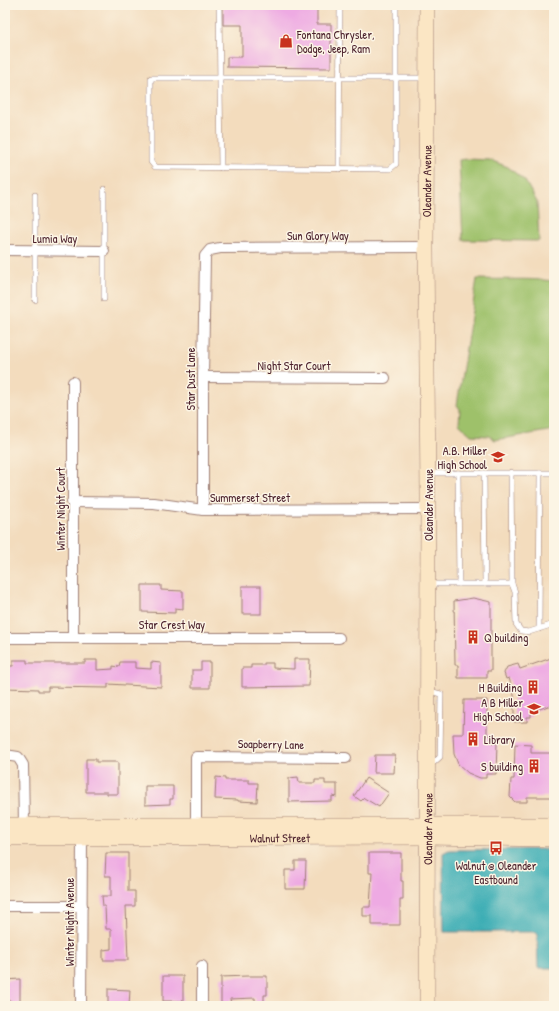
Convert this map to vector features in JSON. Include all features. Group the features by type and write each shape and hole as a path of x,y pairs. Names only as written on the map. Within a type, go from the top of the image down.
{"street":[{"name":"Oleander Avenue","path":"427,1006 428,473 426,247 428,5"},
{"name":"Sun Glory Way","path":"210,250 227,248 426,247"},
{"name":"Lumia Way","path":"5,250 104,251"},
{"name":"Star Dust Lane","path":"203,510 205,256 210,250"},
{"name":"Night Star Court","path":"203,377 385,378"},
{"name":"Winter Night Court","path":"72,637 73,382"},
{"name":"Summerset Street","path":"72,502 154,503 203,510 428,509"},
{"name":"Star Crest Way","path":"5,638 339,638"},
{"path":"5,755 18,756 23,765 24,826"},
{"name":"Soapberry Lane","path":"196,825 196,756 346,758"},
{"name":"Walnut Street","path":"5,826 196,825 427,831 554,839"},
{"name":"Walnut Street","path":"5,838 82,838 427,831 554,826"},
{"name":"Winter Night Avenue","path":"81,1006 82,838"},
{"path":"5,906 82,906"},
{"path":"202,966 202,1006"}],"lane":[{"path":"219,5 221,168"},
{"path":"339,169 340,5"},
{"path":"396,5 396,78 396,164 390,169 155,167 151,162 151,78 219,78 339,78 396,78 427,78"},
{"path":"104,189 104,299"},
{"path":"35,195 35,300"},
{"path":"511,472 512,584 515,592 516,624 521,631 529,632 554,624"},
{"path":"428,473 554,473"},
{"path":"458,473 459,584"},
{"path":"484,473 486,584"},
{"path":"539,629 540,473"},
{"path":"428,584 512,584"}],"green space":[{"path":"459,160 490,160 508,167 525,181 537,202 539,241 463,240"},
{"path":"477,279 526,279 554,281 554,430 495,440 489,436 471,435 459,424 460,409 457,405"}],"water":[{"path":"554,849 554,968 538,968 537,932 444,932 443,853 449,850"}],"building":[{"name":"Fontana Chrysler, Dodge, Jeep, Ram","path":"223,5 317,5 317,24 331,24 331,68 227,67 227,57 242,57 242,25 223,25"},
{"path":"142,585 161,585 161,590 183,591 183,609 175,608 175,613 142,612"},
{"path":"242,586 261,586 261,614 242,614"},
{"name":"Q building","path":"473,598 491,602 491,671 487,671 487,678 458,678 458,665 455,665 454,601"},
{"name":"H Building","path":"554,657 554,704 531,712 531,717 527,717 527,722 514,722 514,695 509,678 506,679 504,673 507,667 518,664 520,669"},
{"path":"294,659 310,659 309,686 242,687 242,668 251,668 251,665 273,663 273,668 294,669"},
{"path":"13,660 27,660 27,663 85,663 85,660 97,660 97,670 113,669 113,666 119,667 120,662 135,662 135,668 151,669 151,662 161,663 161,687 108,684 108,688 48,687 48,691 38,691 38,689 5,688 5,666 13,666"},
{"path":"201,662 210,662 210,688 192,688 192,670 201,670"},
{"name":"Library","path":"464,700 487,700 487,735 492,735 492,743 497,743 496,774 486,774 486,778 480,778 468,773 458,764 454,754 453,734 463,734"},
{"name":"S building","path":"515,744 531,745 531,753 554,753 554,797 527,797 527,802 515,802 510,797 511,779 514,779"},
{"path":"375,755 395,755 394,773 374,773"},
{"path":"86,759 96,759 96,762 118,762 118,794 107,794 107,792 86,792"},
{"path":"216,777 225,778 225,780 249,780 249,783 258,783 257,802 215,799"},
{"path":"298,777 299,783 315,783 315,780 325,780 325,784 337,784 337,797 332,796 332,801 289,802 289,778"},
{"path":"366,778 389,793 379,807 364,798 361,801 354,796"},
{"path":"145,786 173,786 173,799 170,799 170,804 145,805"},
{"path":"106,853 128,853 128,891 135,891 135,906 126,906 128,960 103,960 103,950 111,949 111,929 106,929 105,906 103,906 102,896 111,896 111,876 105,876"},
{"path":"369,853 401,853 403,900 400,900 400,925 372,925 372,916 363,916 363,907 370,907 372,873 369,873"},
{"path":"295,861 306,861 305,889 285,889 285,870 295,870"},
{"path":"163,976 183,976 183,1001 163,1001"},
{"path":"267,976 267,995 264,995 264,1003 255,1003 255,998 230,999 231,1004 221,1004 221,977"},
{"path":"20,979 20,1006 10,1006 10,1000 5,1000 5,980"},
{"path":"108,989 130,990 129,1006 108,1006"}],"place":[{"name":"Fontana Chrysler, Dodge, Jeep, Ram","path":"286,41"},
{"name":"A.B. Miller High School","path":"498,457"},
{"name":"Q building","path":"473,637"},
{"name":"H Building","path":"533,687"},
{"name":"A B Miller High School","path":"534,709"},
{"name":"Library","path":"473,739"},
{"name":"S building","path":"534,766"},
{"name":"Walnut @ Oleander Eastbound","path":"496,848"}]}
